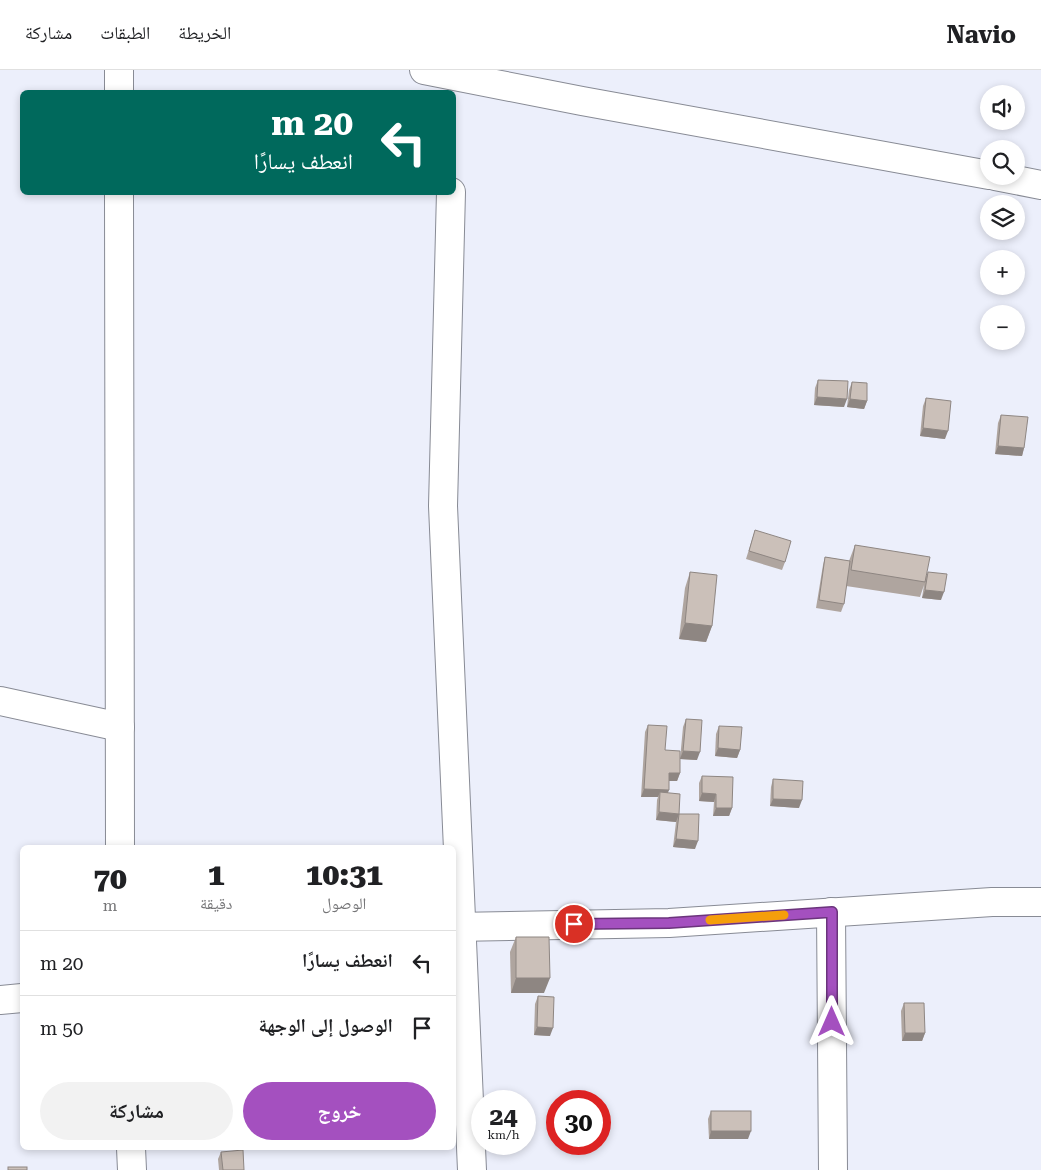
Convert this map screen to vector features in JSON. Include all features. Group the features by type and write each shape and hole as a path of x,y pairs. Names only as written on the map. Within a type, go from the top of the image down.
{"street":[{"path":"119,70 119,90"},
{"path":"424,70 453,84 980,173"},
{"path":"1025,182 1041,185"},
{"path":"120,195 120,845"},
{"path":"451,195 443,506 454,845"},
{"path":"0,701 120,727"},
{"path":"456,896 472,1170"},
{"path":"457,926 669,923 992,902 1041,902"},
{"path":"832,912 833,1170"},
{"path":"0,1000 20,998"},
{"path":"131,1150 132,1170"}],"building":[{"path":"818,380 848,381 847,399 817,397"},
{"path":"852,382 867,383 867,401 850,399"},
{"path":"926,398 951,401 948,431 923,428"},
{"path":"1001,415 1028,417 1024,448 998,446"},
{"path":"755,530 791,541 785,562 749,551"},
{"path":"855,545 930,557 925,582 851,570"},
{"path":"825,557 850,561 844,604 819,600"},
{"path":"690,572 717,575 712,626 685,623"},
{"path":"928,572 947,574 944,592 925,590"},
{"path":"686,719 702,720 700,752 683,751"},
{"path":"648,725 667,726 665,750 680,751 680,773 669,773 669,790 644,789"},
{"path":"719,726 742,727 740,750 718,748"},
{"path":"702,776 733,777 732,808 716,808 716,794 702,793"},
{"path":"773,779 803,781 802,800 773,799"},
{"path":"660,792 680,794 679,814 659,812"},
{"path":"679,814 699,814 698,841 676,839"},
{"path":"516,937 549,937 550,978 516,978"},
{"path":"538,996 554,997 553,1028 537,1027"},
{"path":"904,1003 924,1003 925,1033 905,1033"},
{"path":"711,1111 751,1111 751,1131 711,1131"},
{"path":"243,1150 244,1170 223,1170 221,1152"},
{"path":"8,1167 27,1167 27,1170 8,1170"}],"slow traffic":[{"path":"710,920 784,915"}],"route":[{"path":"574,924 669,923 832,912 832,1022"}]}
